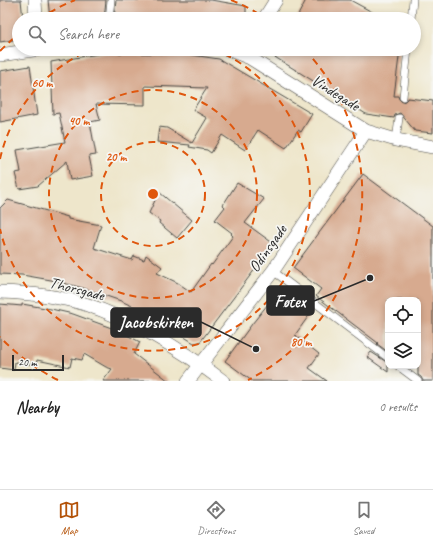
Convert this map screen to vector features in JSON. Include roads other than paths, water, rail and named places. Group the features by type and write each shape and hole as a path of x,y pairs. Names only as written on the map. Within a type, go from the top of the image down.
{"street":[{"path":"35,0 36,12"},
{"path":"268,12 276,0"},
{"path":"0,54 12,52"},
{"name":"Vindegade","path":"255,56 366,131 396,140 433,147"},
{"name":"Odinsgade","path":"188,381 273,271 366,131"},
{"name":"Thorsgade","path":"0,292 52,297 84,304 115,315 149,331 201,364 224,381"}],"lane":[{"path":"110,12 111,0"},
{"path":"412,12 413,0"},
{"path":"402,97 407,56"},
{"path":"396,140 399,118"},
{"path":"273,271 385,356"},
{"path":"402,369 418,381"}],"place":[{"name":"Føtex","path":"370,278"},
{"name":"Jacobskirken","path":"256,349"}]}
